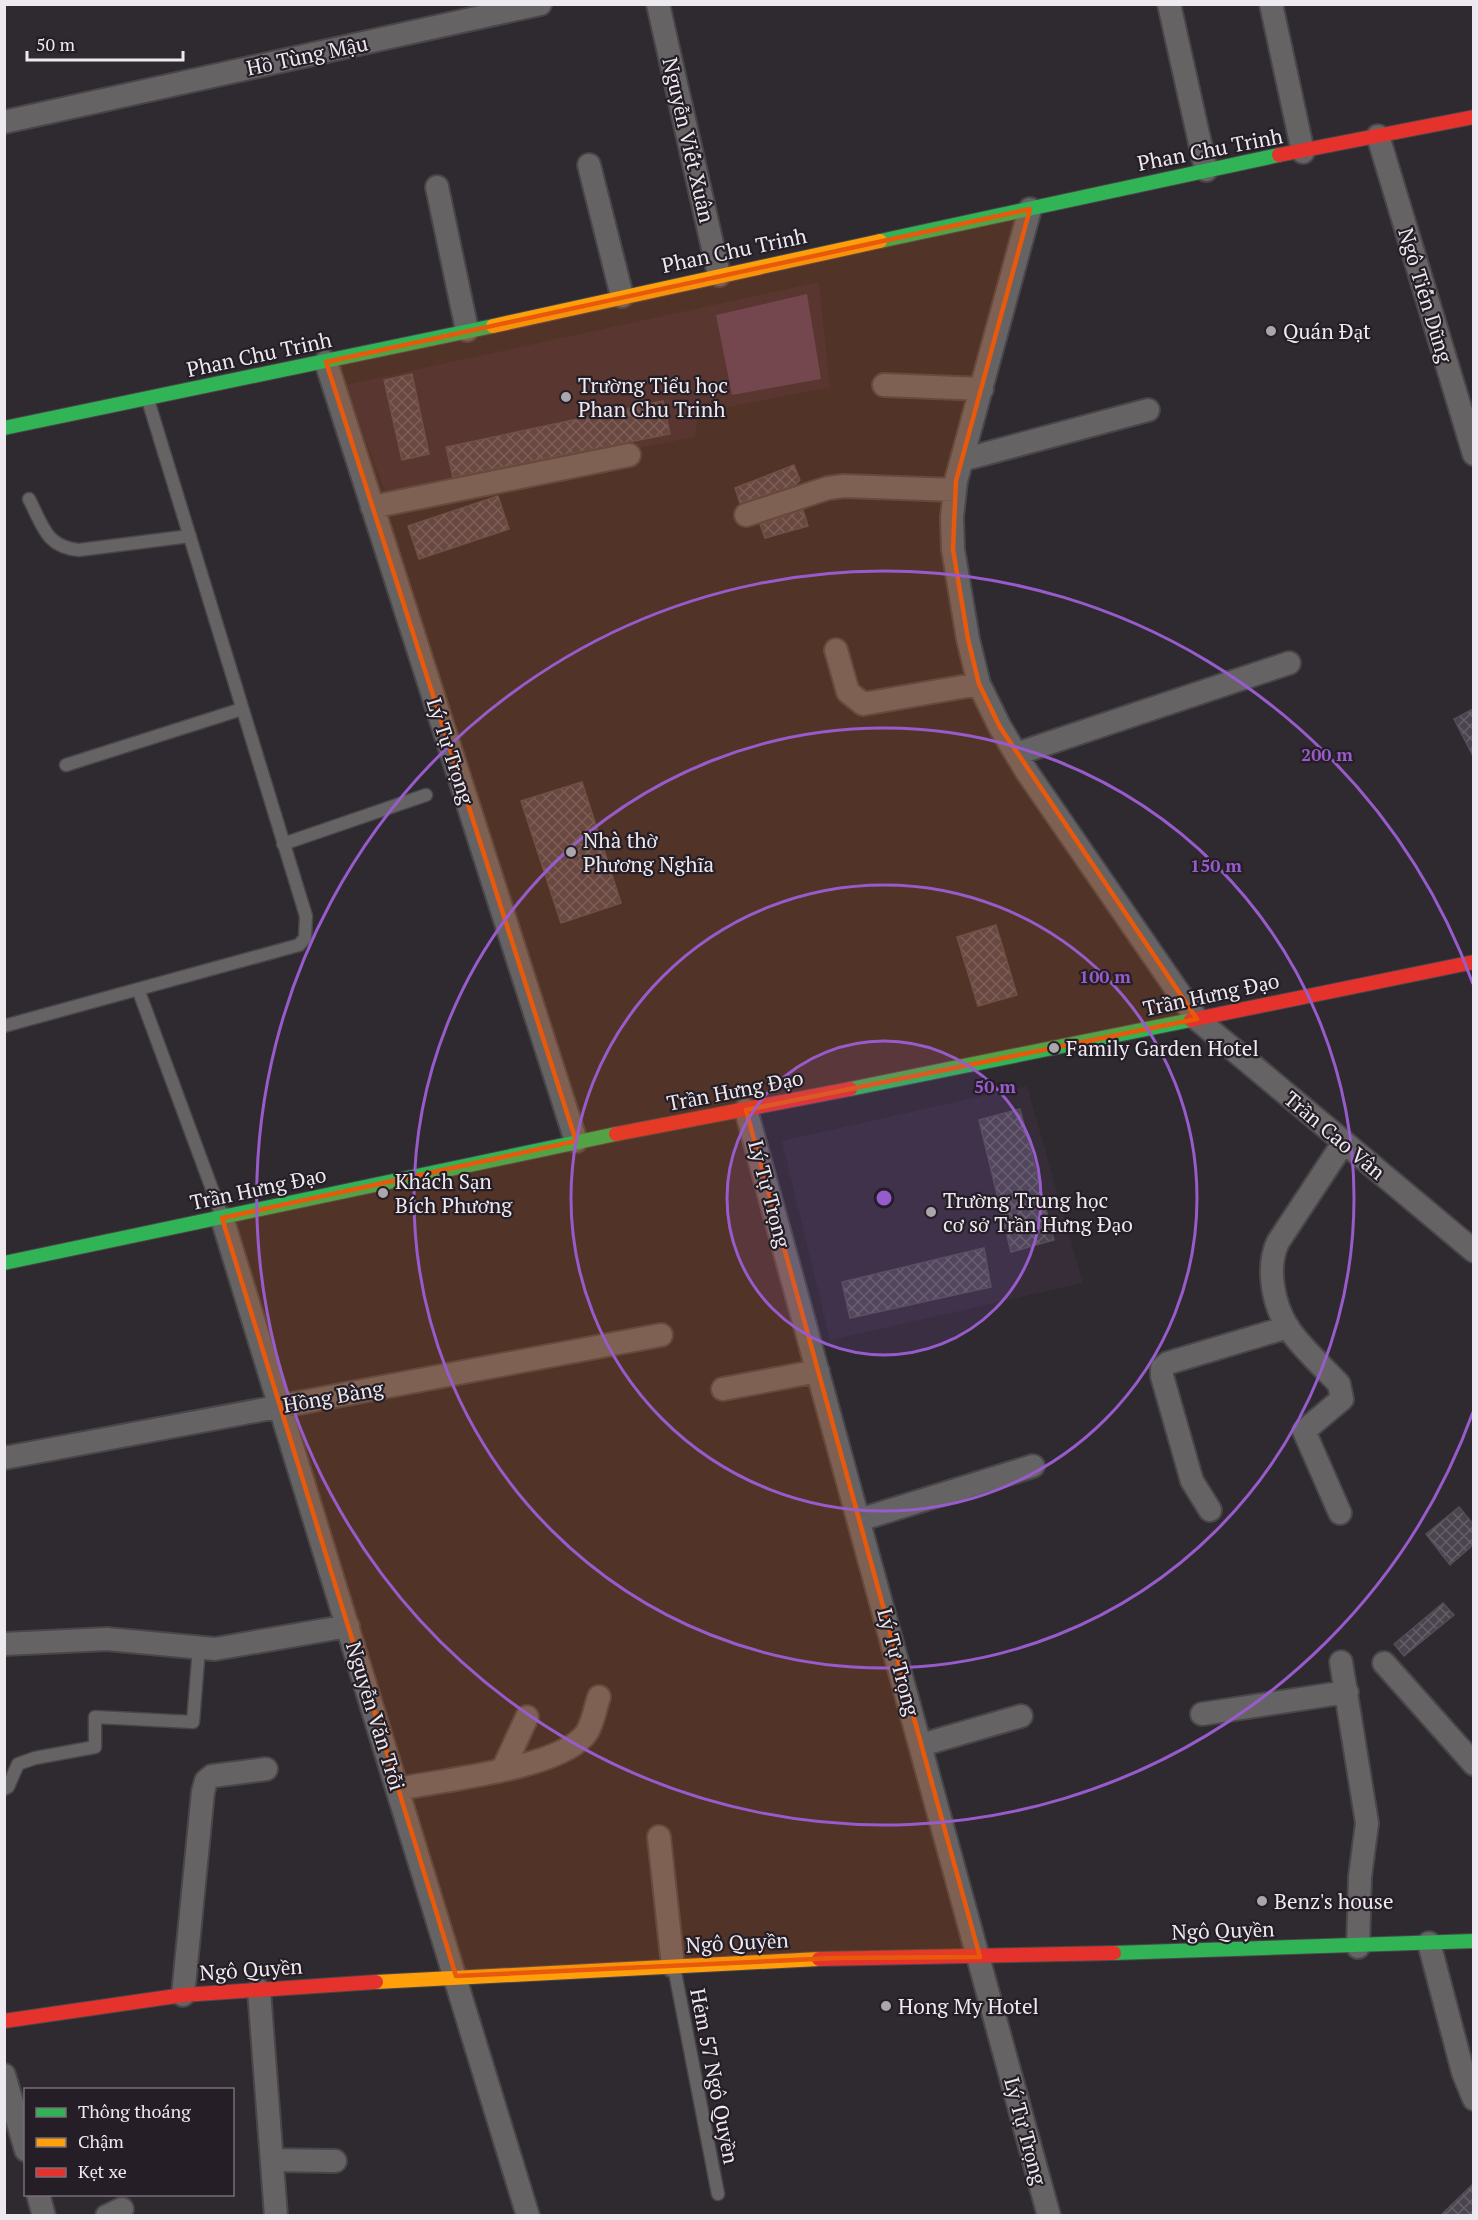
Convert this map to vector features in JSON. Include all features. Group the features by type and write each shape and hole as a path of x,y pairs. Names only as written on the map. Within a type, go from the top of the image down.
{"street":[{"name":"Hồ Tùng Mậu","path":"4,122 540,4"},
{"name":"Nguyễn Viết Xuân","path":"658,4 719,275"},
{"path":"1169,4 1206,170"},
{"path":"1271,4 1304,152"},
{"name":"Phan Chu Trinh","path":"5,427 148,400 326,362 1206,170 1473,117"},
{"name":"Ngô Tiến Dũng","path":"1378,136 1473,454"},
{"path":"589,165 622,297"},
{"path":"436,187 467,330"},
{"name":"Trần Cao Vân","path":"1030,209 955,490 952,518 953,549 968,639 979,684 1016,754 1197,1019 1473,1251"},
{"name":"Lý Tự Trọng","path":"326,362 576,1141"},
{"path":"884,385 981,389"},
{"path":"962,460 1148,410"},
{"path":"372,507 629,455"},
{"path":"746,515 828,488 844,486 955,490"},
{"path":"836,651 848,692 863,704 979,684"},
{"path":"1016,754 1289,663"},
{"name":"Trần Hưng Đạo","path":"4,1263 576,1141 746,1110 1473,962"},
{"name":"Lý Tự Trọng","path":"746,1110 980,1957 1049,2216"},
{"path":"1340,1513 1304,1431 1342,1399 1339,1384 1288,1327 1277,1302 1271,1267 1273,1254 1344,1142"},
{"name":"Nguyễn Văn Trỗi","path":"222,1218 528,2216"},
{"path":"1210,1510 1192,1481 1162,1376 1162,1368 1168,1363 1288,1327"},
{"name":"Hồng Bàng","path":"4,1458 661,1335"},
{"path":"723,1389 818,1371"},
{"path":"859,1520 1033,1466"},
{"path":"4,1644 107,1640 199,1648 238,1647 348,1626"},
{"path":"1341,1662 1367,1824 1367,1839 1360,1877 1358,1947"},
{"path":"1384,1663 1473,1764"},
{"path":"1202,1714 1347,1692"},
{"path":"398,1789 535,1762 564,1752 586,1735 599,1697"},
{"path":"921,1745 1021,1716"},
{"path":"503,1769 527,1717"},
{"path":"183,1995 203,1792 206,1781 212,1776 266,1770"},
{"path":"659,1837 673,1966"},
{"name":"Ngô Quyền","path":"4,2021 183,1995 456,1976 836,1958 980,1957 1358,1947 1473,1941"},
{"path":"1429,1943 1463,2072 1473,2099"},
{"path":"259,1990 276,2216"},
{"path":"4,2075 24,2143"},
{"path":"272,2160 335,2161"},
{"path":"39,2196 44,2216"}],"lane":[{"path":"4,1026 299,945 305,938 306,916 148,400"},
{"path":"29,499 52,543 63,549 79,550 190,536"},
{"path":"66,765 242,709"},
{"path":"283,844 426,795"},
{"path":"138,989 222,1218"},
{"path":"4,1789 8,1787 18,1764 35,1758 94,1747 95,1717 193,1722 199,1648"},
{"name":"Hẻm 57 Ngô Quyền","path":"673,1966 718,2194"}],"highlighted area":[{"path":"1030,209 956,481 953,549 968,639 979,684 1000,727 1197,1019 746,1110 980,1957 836,1958 456,1976 222,1218 576,1141 326,362"}],"shaded area":[{"name":"Trường Tiểu học Phan Chu Trinh","path":"819,282 830,387 698,413 695,437 387,497 345,385"},
{"path":"807,294 821,379 732,395 716,315"},
{"name":"Trường Trung học cơ sở Trần Hưng Đạo","path":"1027,1086 1083,1283 830,1340 782,1141"}],"building":[{"path":"412,374 429,454 402,460 384,380"},
{"path":"663,401 670,434 453,477 446,447"},
{"path":"794,465 800,480 795,485 740,503 735,488"},
{"path":"498,496 509,529 419,559 408,526"},
{"path":"803,510 808,526 765,538 760,524"},
{"path":"1473,709 1473,756 1454,719"},
{"name":"Nhà thờ Phương Nghĩa","path":"582,782 621,903 561,923 521,801"},
{"path":"996,925 1017,995 978,1006 957,937"},
{"path":"1020,1109 1054,1240 1011,1252 979,1120"},
{"path":"984,1248 991,1287 850,1318 842,1282"},
{"path":"1459,1507 1473,1524 1473,1545 1450,1565 1426,1534"},
{"path":"1443,1603 1454,1615 1404,1656 1394,1644"},
{"path":"1473,2184 1473,2216 1440,2216"}],"traffic: fast":[{"path":"880,241 1279,155"},
{"path":"4,428 493,326"},
{"path":"850,1089 1191,1020"},
{"path":"4,1263 616,1134"},
{"path":"1114,1953 1474,1941"}],"traffic: slow":[{"path":"493,326 880,241"},
{"path":"376,1982 819,1959"}],"traffic: jam":[{"path":"1279,155 1474,117"},
{"path":"1191,1020 1474,962"},
{"path":"616,1134 850,1089"},
{"path":"819,1959 1114,1953"},
{"path":"4,2021 183,1995 376,1982"}],"place":[{"name":"Quán Đạt","path":"1271,331"},
{"name":"Trường Tiểu học Phan Chu Trinh","path":"566,397"},
{"name":"Nhà thờ Phương Nghĩa","path":"571,852"},
{"name":"Family Garden Hotel","path":"1054,1048"},
{"name":"Khách Sạn Bích Phương","path":"383,1193"},
{"name":"Trường Trung học cơ sở Trần Hưng Đạo","path":"931,1212"},
{"name":"Benz's house","path":"1262,1901"},
{"name":"Hong My Hotel","path":"886,2006"}]}
